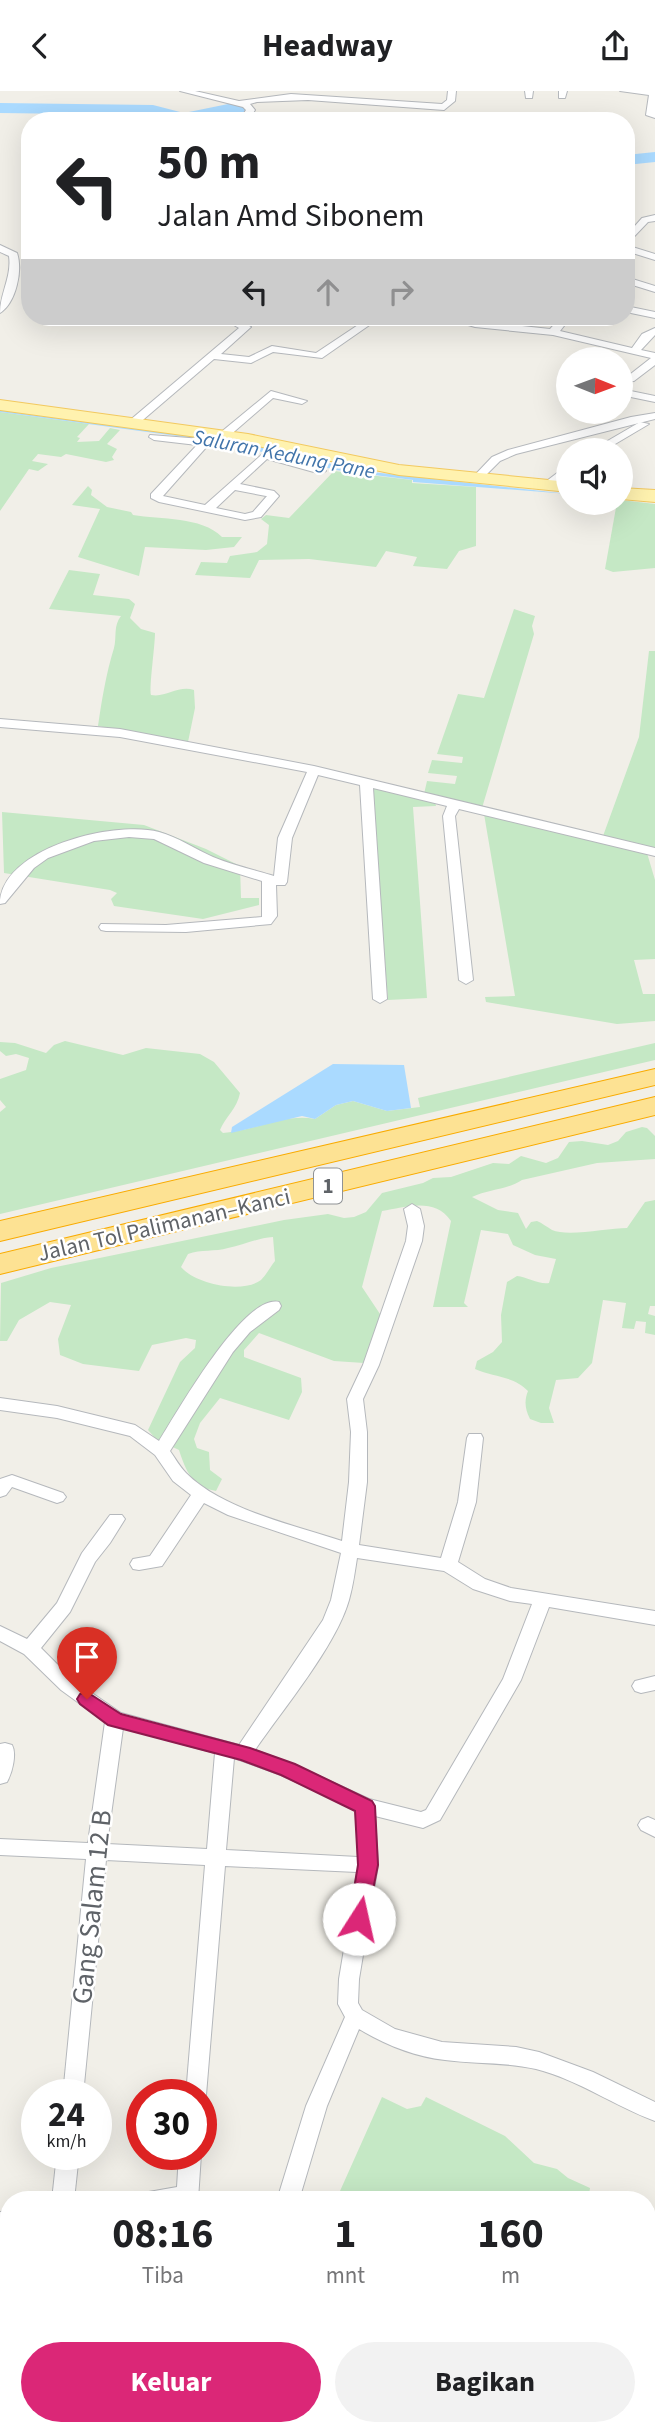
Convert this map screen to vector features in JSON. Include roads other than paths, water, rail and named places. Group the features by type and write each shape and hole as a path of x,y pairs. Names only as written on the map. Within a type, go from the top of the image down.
{"highway":[{"name":"Jalan Tol Palimanan–Kanci","path":"0,1231 655,1077"},
{"name":"Jalan Tol Palimanan–Kanci","path":"0,1264 655,1106"},
{"path":"167,1192 182,1221"}],"main road":[{"path":"0,405 133,422 271,450 399,470 556,486"},
{"path":"633,494 655,496"}],"street":[{"path":"184,91 241,103 251,110 250,112"},
{"path":"241,103 259,96 315,96 378,104 444,107 451,101 452,91"},
{"path":"624,91 654,92 654,104 650,114 655,115"},
{"path":"635,237 645,220 655,218"},
{"path":"0,310 16,263 7,250"},
{"path":"635,251 655,257"},
{"path":"0,278 12,278"},
{"path":"635,283 655,289"},
{"path":"635,311 655,315"},
{"path":"133,422 213,356 246,327 244,326"},
{"path":"213,356 251,360 272,349 318,356 363,326"},
{"path":"494,326 553,332 636,349 655,358 634,376"},
{"path":"553,332 558,326"},
{"path":"636,349 652,333"},
{"path":"231,486 270,493 273,496 254,517 207,510 155,496 212,437 284,384"},
{"path":"271,394 302,401"},
{"path":"634,395 655,399"},
{"path":"619,438 655,418"},
{"path":"477,478 496,459 512,452 635,419 655,418"},
{"path":"154,437 212,437"},
{"path":"207,510 271,450 321,471"},
{"path":"548,485 556,478"},
{"path":"0,723 120,733 314,771 655,852"},
{"path":"0,900 29,865 43,855 92,837 129,833 157,835 209,860 269,880 281,880 280,867 285,838 314,771"},
{"path":"366,783 380,999"},
{"path":"454,804 449,817 466,980"},
{"path":"106,927 177,929 266,921 270,916 269,880"},
{"path":"197,2079 217,1856 234,1751 302,1670 331,1622 340,1600 350,1550 358,1482 359,1431 355,1399 371,1364 415,1241 416,1226 412,1209"},
{"path":"161,1451 227,1348 244,1328 273,1306"},
{"path":"0,1404 101,1421 135,1431 161,1451 179,1477 201,1494 234,1511 350,1550 448,1565 479,1584 542,1601 655,1618"},
{"path":"448,1565 467,1502 475,1439"},
{"path":"0,1490 3,1484 12,1481 57,1497"},
{"path":"139,1564 156,1561 201,1494"},
{"path":"30,1649 64,1607 88,1558 104,1539 116,1518"},
{"path":"0,1633 30,1649 67,1685 115,1719 234,1751 288,1770 365,1806 423,1820 433,1815 512,1681 542,1601"},
{"name":"Gang Salam 12 B","path":"75,2079 97,1850 115,1719"},
{"path":"0,1777 5,1750"},
{"path":"365,1806 368,1865 349,1979 348,2004 355,2016 389,2036 442,2051 516,2056 539,2061 586,2078 655,2112"},
{"path":"0,1847 368,1865"},
{"path":"290,2191 298,2161 335,2058 355,2016"},
{"path":"64,2191 66,2170"},
{"path":"187,2191 189,2170"}],"water":[{"name":"Saluran Kedung Pane","path":"0,408 193,433 283,451 354,470 556,493 413,482 336,470 221,442 0,412"},
{"path":"333,1064 404,1065 411,1108 387,1111 353,1101 336,1105 315,1119 302,1116 231,1133 232,1127"}],"waterway":[{"path":"213,112 238,107 247,109 244,112"},
{"path":"0,108 165,112"},
{"path":"635,159 655,157"}]}
